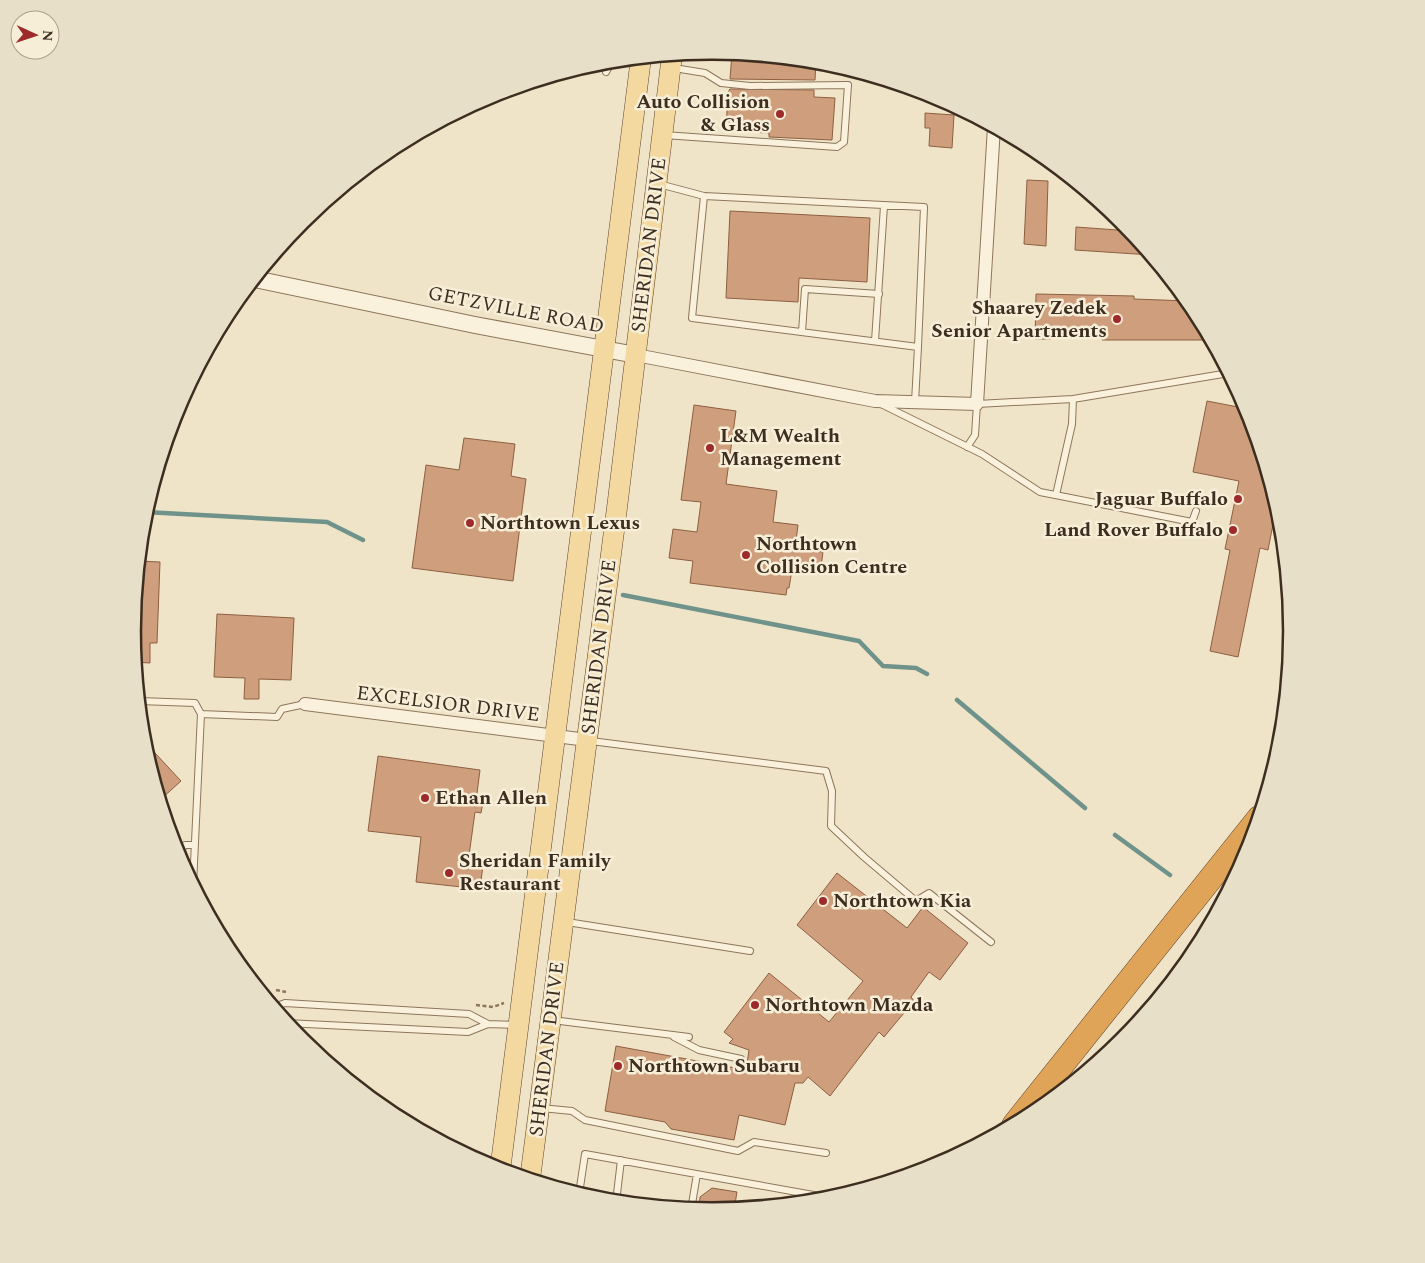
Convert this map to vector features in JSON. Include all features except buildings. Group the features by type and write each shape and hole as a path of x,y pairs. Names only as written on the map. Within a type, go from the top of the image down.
{"highway":[{"path":"1027,1109 1247,834"}],"main road":[{"name":"SHERIDAN DRIVE","path":"531,1174 636,355 671,61"},
{"name":"SHERIDAN DRIVE","path":"501,1162 606,350 640,65"}],"street":[{"path":"977,404 994,135"},
{"name":"GETZVILLE ROAD","path":"262,280 475,325 875,401 914,404 977,404"},
{"name":"EXCELSIOR DRIVE","path":"305,704 587,740"}],"lane":[{"path":"662,135 837,147 844,142 848,85 750,86 721,82 705,73 672,61"},
{"path":"656,183 704,196 924,208 914,404"},
{"path":"704,196 692,318 918,347"},
{"path":"875,342 884,206"},
{"path":"802,332 805,289 878,294"},
{"path":"967,447 975,435 977,404 1073,399 1222,374"},
{"path":"1056,495 1072,424 1073,399"},
{"path":"875,401 982,454 1040,492 1192,522 1196,511"},
{"path":"145,701 195,703 202,714 194,870"},
{"path":"202,714 277,716 282,709 305,704"},
{"path":"587,740 826,771 832,791 831,826 916,901 929,893 992,942"},
{"path":"184,847 195,845"},
{"path":"563,922 750,951"},
{"path":"280,1004 285,1002 469,1014 488,1024"},
{"path":"551,1020 689,1037"},
{"path":"296,1023 468,1032 488,1024 519,1025"},
{"path":"671,1035 699,1050 741,1059"},
{"path":"539,1108 572,1111 585,1120 738,1151 754,1142 826,1153"},
{"path":"580,1187 584,1154 810,1194"},
{"path":"617,1195 621,1160"},
{"path":"692,1202 697,1174"}],"path":[{"path":"471,1005 497,1006 507,1000"}],"waterway":[{"path":"154,512 327,522 363,540"},
{"path":"623,595 859,641 883,666 916,668 927,674"},
{"path":"957,700 1085,808"},
{"path":"1115,835 1170,875"}],"place":[{"name":"Auto Collision & Glass","path":"780,114"},
{"name":"Shaarey Zedek Senior Apartments","path":"1117,319"},
{"name":"L&M Wealth Management","path":"710,448"},
{"name":"Jaguar Buffalo","path":"1238,499"},
{"name":"Northtown Lexus","path":"470,523"},
{"name":"Land Rover Buffalo","path":"1233,530"},
{"name":"Northtown Collision Centre","path":"746,555"},
{"name":"Ethan Allen","path":"425,798"},
{"name":"Sheridan Family Restaurant","path":"449,873"},
{"name":"Northtown Kia","path":"823,901"},
{"name":"Northtown Mazda","path":"755,1005"},
{"name":"Northtown Subaru","path":"618,1066"}]}
